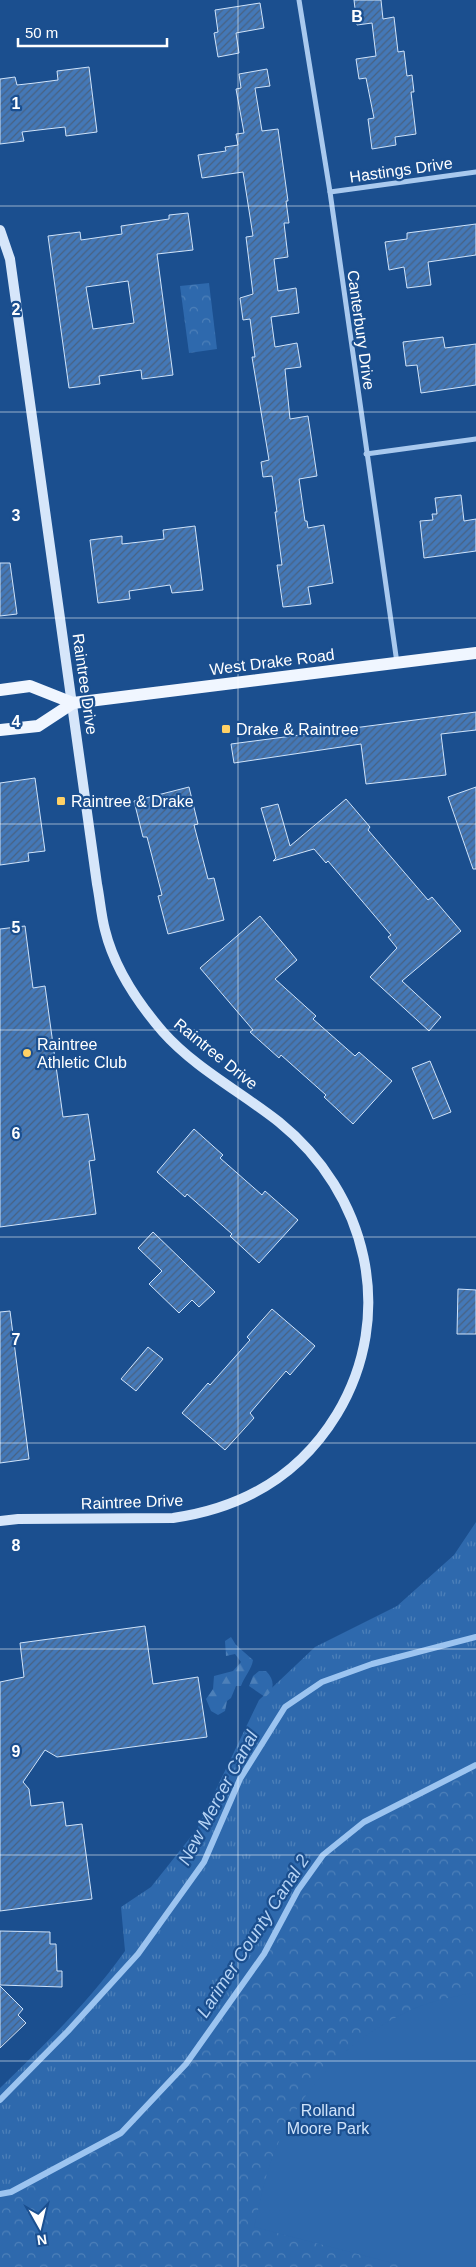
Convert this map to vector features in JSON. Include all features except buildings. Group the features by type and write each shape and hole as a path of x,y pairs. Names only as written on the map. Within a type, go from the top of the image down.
{"main road":[{"name":"West Drake Road","path":"0,730 38,726 73,703 476,653"},
{"name":"West Drake Road","path":"0,690 30,686 73,703"}],"street":[{"name":"Canterbury Drive","path":"299,0 330,192 397,664"},
{"name":"Hastings Drive","path":"330,192 476,172"},
{"name":"Raintree Drive","path":"0,230 10,259 105,931 118,965 135,996 164,1033 192,1059 303,1143 338,1189 356,1228 364,1259 369,1315 363,1350 353,1383 325,1435 304,1458 276,1480 252,1495 227,1506 173,1518 18,1519 0,1521"},
{"path":"366,454 476,439"}],"green space":[{"path":"209,283 217,349 189,353 180,286"},
{"path":"476,1522 476,1765 298,1890 264,1954 186,2064 121,2133 11,2192 0,2194 0,2088 81,2005 125,1951 121,1907 151,1887 197,1829 259,1700 315,1647 397,1606 454,1555"},
{"path":"231,1637 236,1645 253,1660 241,1686 236,1686 231,1698 227,1701 225,1711 218,1715 211,1711 206,1699 213,1689 214,1676 233,1671 241,1662 235,1654 226,1656 225,1641"},
{"path":"259,1671 266,1671 269,1674 273,1685 271,1691 265,1697 249,1686 253,1676"},
{"name":"Rolland Moore Park","path":"476,1765 476,2267 0,2267 0,2194 11,2192 121,2133 186,2064 264,1954 298,1890 323,1855 364,1822"},
{"path":"476,1992 476,2267 408,2267 254,2227 267,2174 284,2132 311,2088 328,2069 368,2035 413,2009 428,2003"}],"waterway":[{"name":"New Mercer Canal","path":"0,2100 68,2031 138,1954 204,1862 240,1779 285,1707 322,1682 372,1664 476,1637"},
{"name":"Larimer County Canal 2","path":"0,2194 11,2192 121,2133 186,2064 264,1954 298,1890 323,1855 364,1822 476,1765"}],"place":[{"name":"Drake & Raintree","path":"226,729"},
{"name":"Raintree & Drake","path":"61,801"},
{"name":"Raintree Athletic Club","path":"27,1053"}]}
